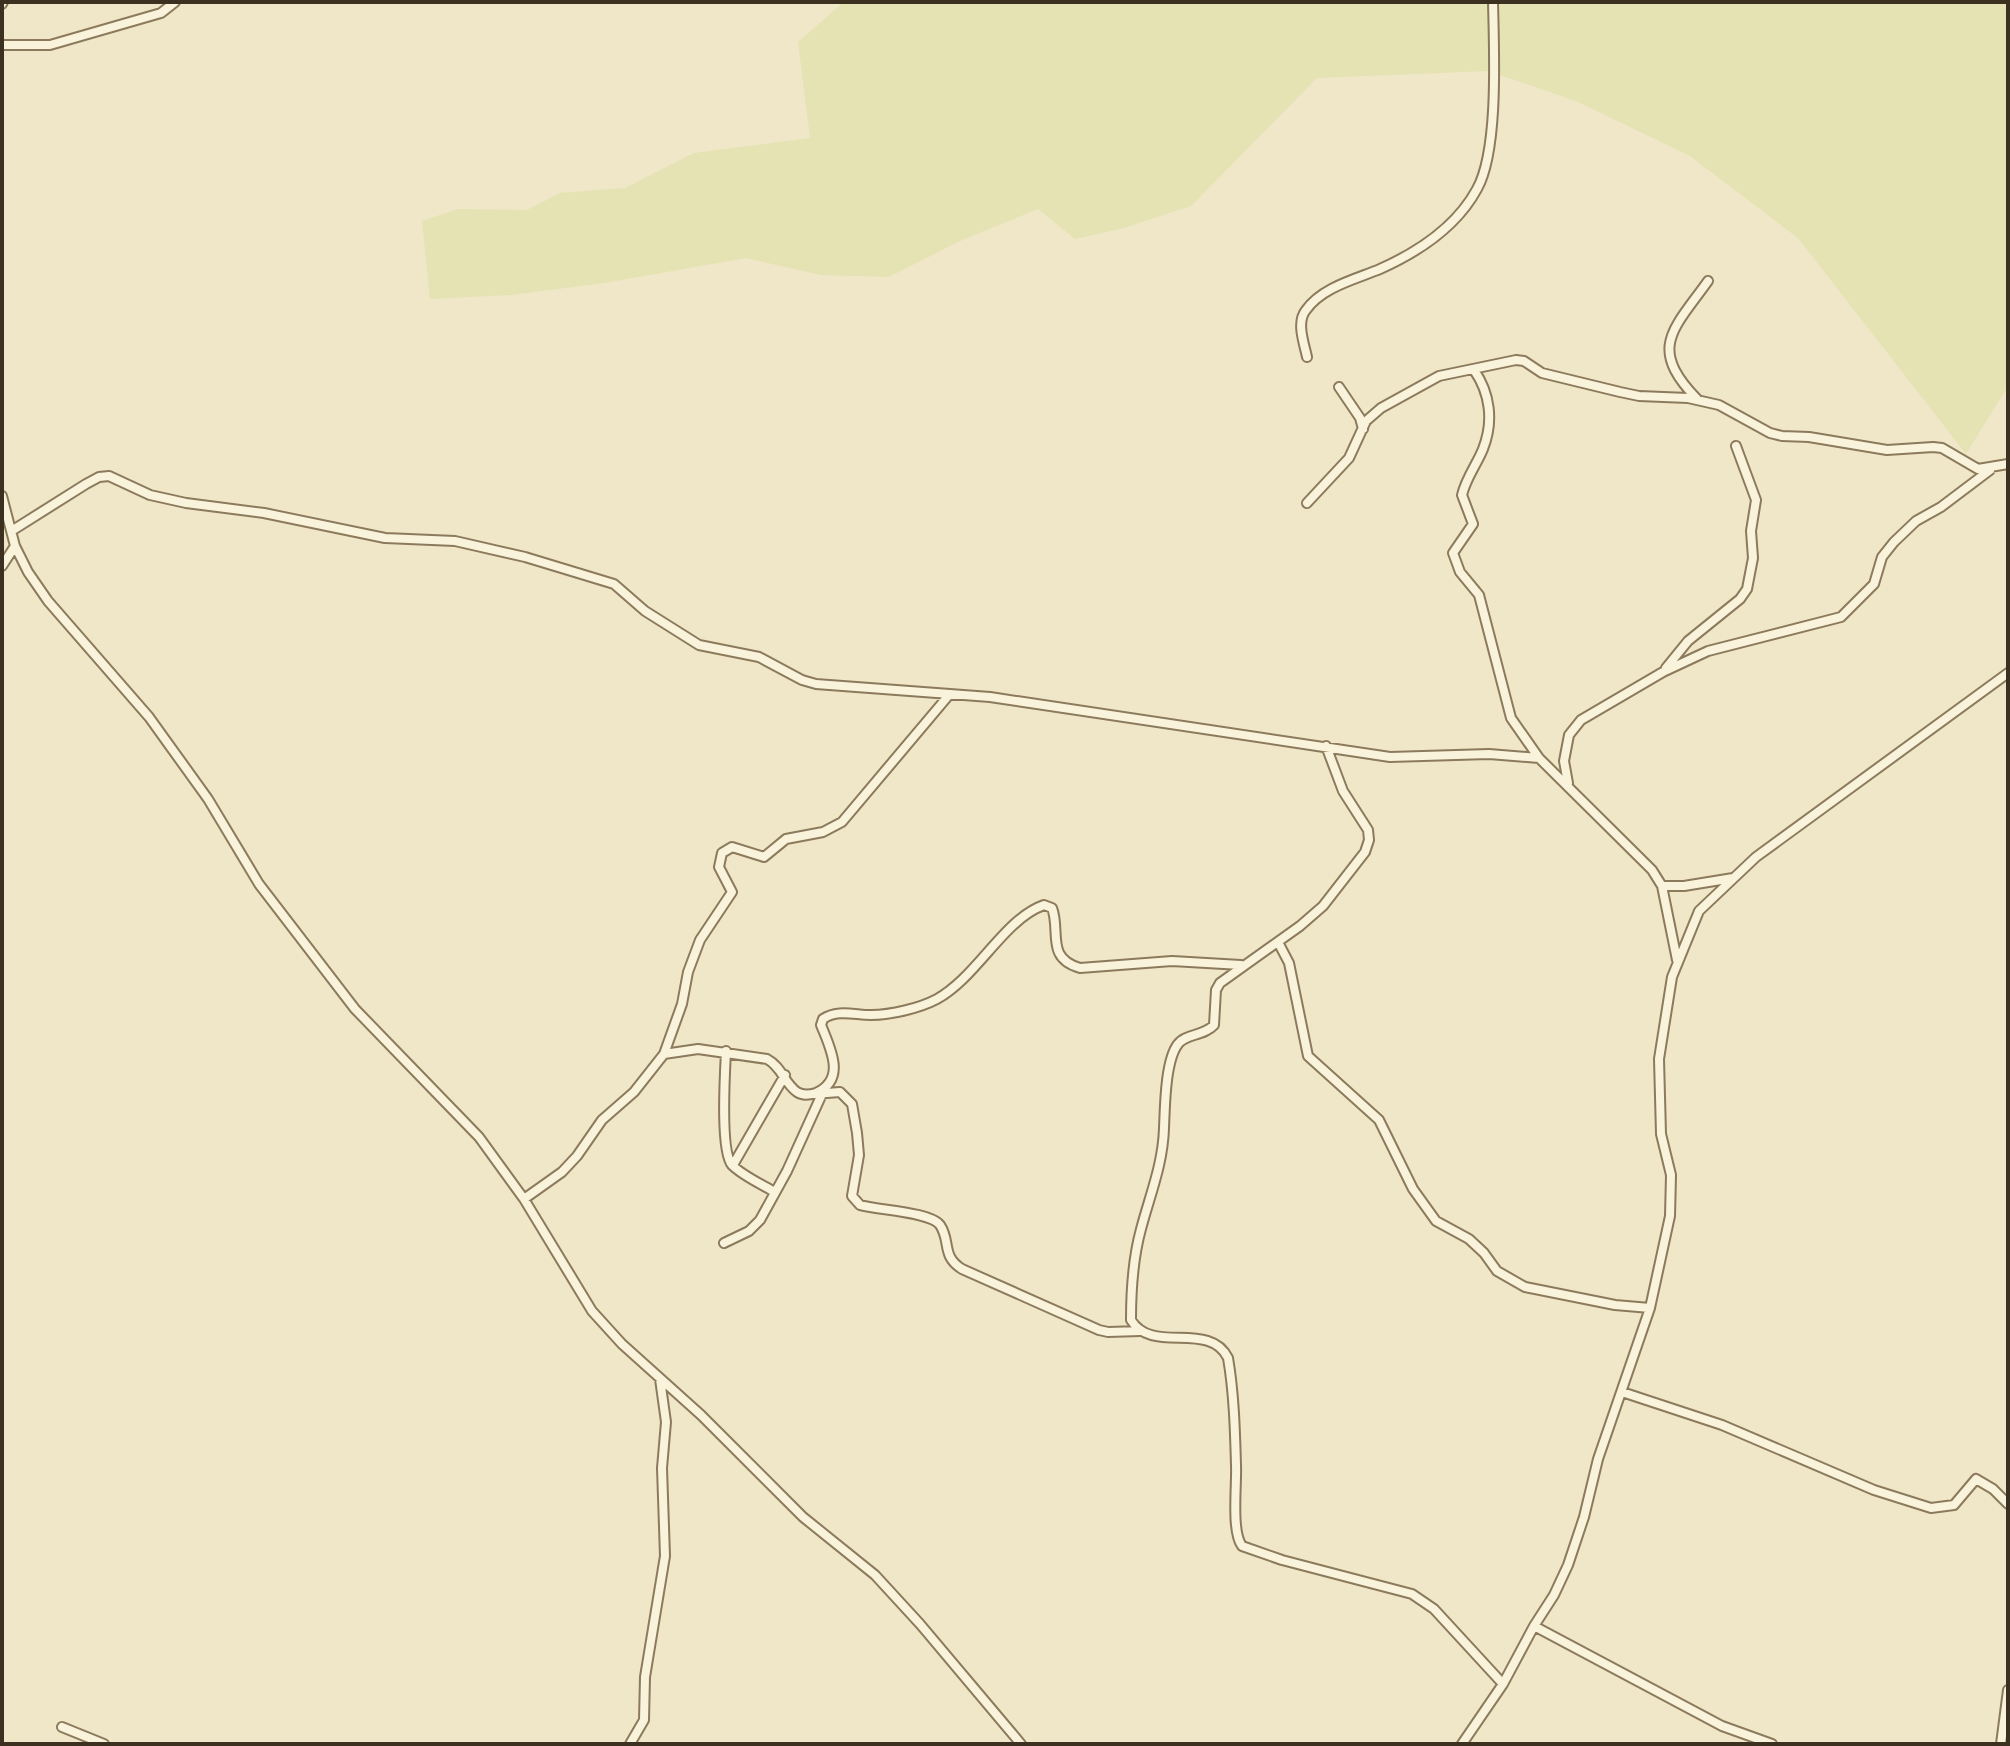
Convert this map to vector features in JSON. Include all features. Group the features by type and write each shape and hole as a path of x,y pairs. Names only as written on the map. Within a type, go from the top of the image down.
{"street":[{"path":"2,45 50,45 161,13 175,2"},
{"path":"1307,357 1301,321 1307,308 1338,286 1379,269 1420,246 1453,222 1480,185 1487,160 1492,111 1493,2"},
{"path":"1698,400 1675,374 1668,348 1671,335 1708,281"},
{"path":"1307,503 1349,458 1371,415 1439,376 1522,360 1536,371 1591,386 1639,396 1698,400 1725,407 1770,433 1887,450 1942,448 1972,467 1992,469"},
{"path":"1474,370 1486,389 1489,426 1484,447 1462,495 1473,524 1472,530 1453,553 1460,572 1479,595 1511,718 1539,758 1652,870 1662,886 1677,960"},
{"path":"1339,387 1360,418 1363,430"},
{"path":"1663,672 1688,641 1740,599 1747,589 1753,558 1751,531 1756,500 1736,446"},
{"path":"1570,788 1563,769 1573,726 1663,672 1708,651 1841,617 1872,587 1882,557 1916,521 1941,507 1992,469 2008,464"},
{"path":"13,530 86,484 109,476 150,495 186,503 264,513 385,538 455,541 534,559 614,584 645,611 699,645 759,657 802,680 1029,702 1398,758 1489,754 1539,758"},
{"path":"2,496 15,546 48,601 149,717 208,799 259,884 355,1009 479,1137 524,1199 592,1311 622,1344 701,1415 819,1532 875,1575 1021,1744"},
{"path":"2,566 15,546"},
{"path":"1462,1744 1503,1684 1568,1565 1598,1459 1650,1308 1670,1216 1671,1175 1661,1134 1659,1059 1677,960 1699,911 1756,857 2008,673"},
{"path":"524,1199 562,1172 602,1120 634,1092 664,1054 700,940 732,892 719,867 722,853 732,847 764,857 786,839 833,828 849,814 892,759 949,695"},
{"path":"1326,746 1343,791 1368,830 1365,852 1323,906 1278,942 1225,977 1216,990 1214,1025 1201,1035 1179,1043 1173,1056 1164,1100 1159,1171 1140,1231 1132,1285 1131,1320 1148,1335 1218,1343 1228,1358 1236,1464 1236,1529 1242,1546 1310,1568 1412,1594 1434,1609 1503,1684"},
{"path":"1662,886 1684,886 1733,877"},
{"path":"724,1243 752,1229 775,1192 818,1094 832,1079 835,1066 821,1025 823,1019 837,1013 888,1013 934,1001 968,976 1029,913 1044,905 1052,908 1054,913 1053,936 1059,953 1072,966 1172,961 1242,965"},
{"path":"1278,942 1289,963 1308,1056 1379,1120 1413,1189 1436,1221 1469,1239 1502,1276 1525,1287 1615,1305 1650,1308"},
{"path":"664,1054 698,1049 767,1059 776,1064 799,1093 842,1093 852,1104 859,1155 852,1196 857,1203 932,1218 940,1225 948,1255 956,1266 1045,1307 1108,1332 1140,1331"},
{"path":"726,1051 722,1096 729,1158 733,1165 775,1192"},
{"path":"733,1165 785,1075"},
{"path":"630,1744 644,1720 645,1677 665,1556 662,1468 666,1422 659,1377"},
{"path":"1622,1392 1722,1425 1874,1490 1931,1508 1954,1505 1976,1479 1993,1489 2008,1504"},
{"path":"1534,1626 1722,1726 1772,1744"},
{"path":"2001,1744 2008,1690"},
{"path":"62,1727 104,1744"}],"shaded area":[{"path":"844,2 2008,2 2008,386 1966,454 1798,238 1690,156 1576,101 1488,71 1317,78 1191,206 1124,228 1075,239 1038,209 960,241 889,277 821,275 746,258 604,283 511,295 430,299 422,221 458,209 527,210 560,193 625,188 694,153 810,138 798,42"}]}
